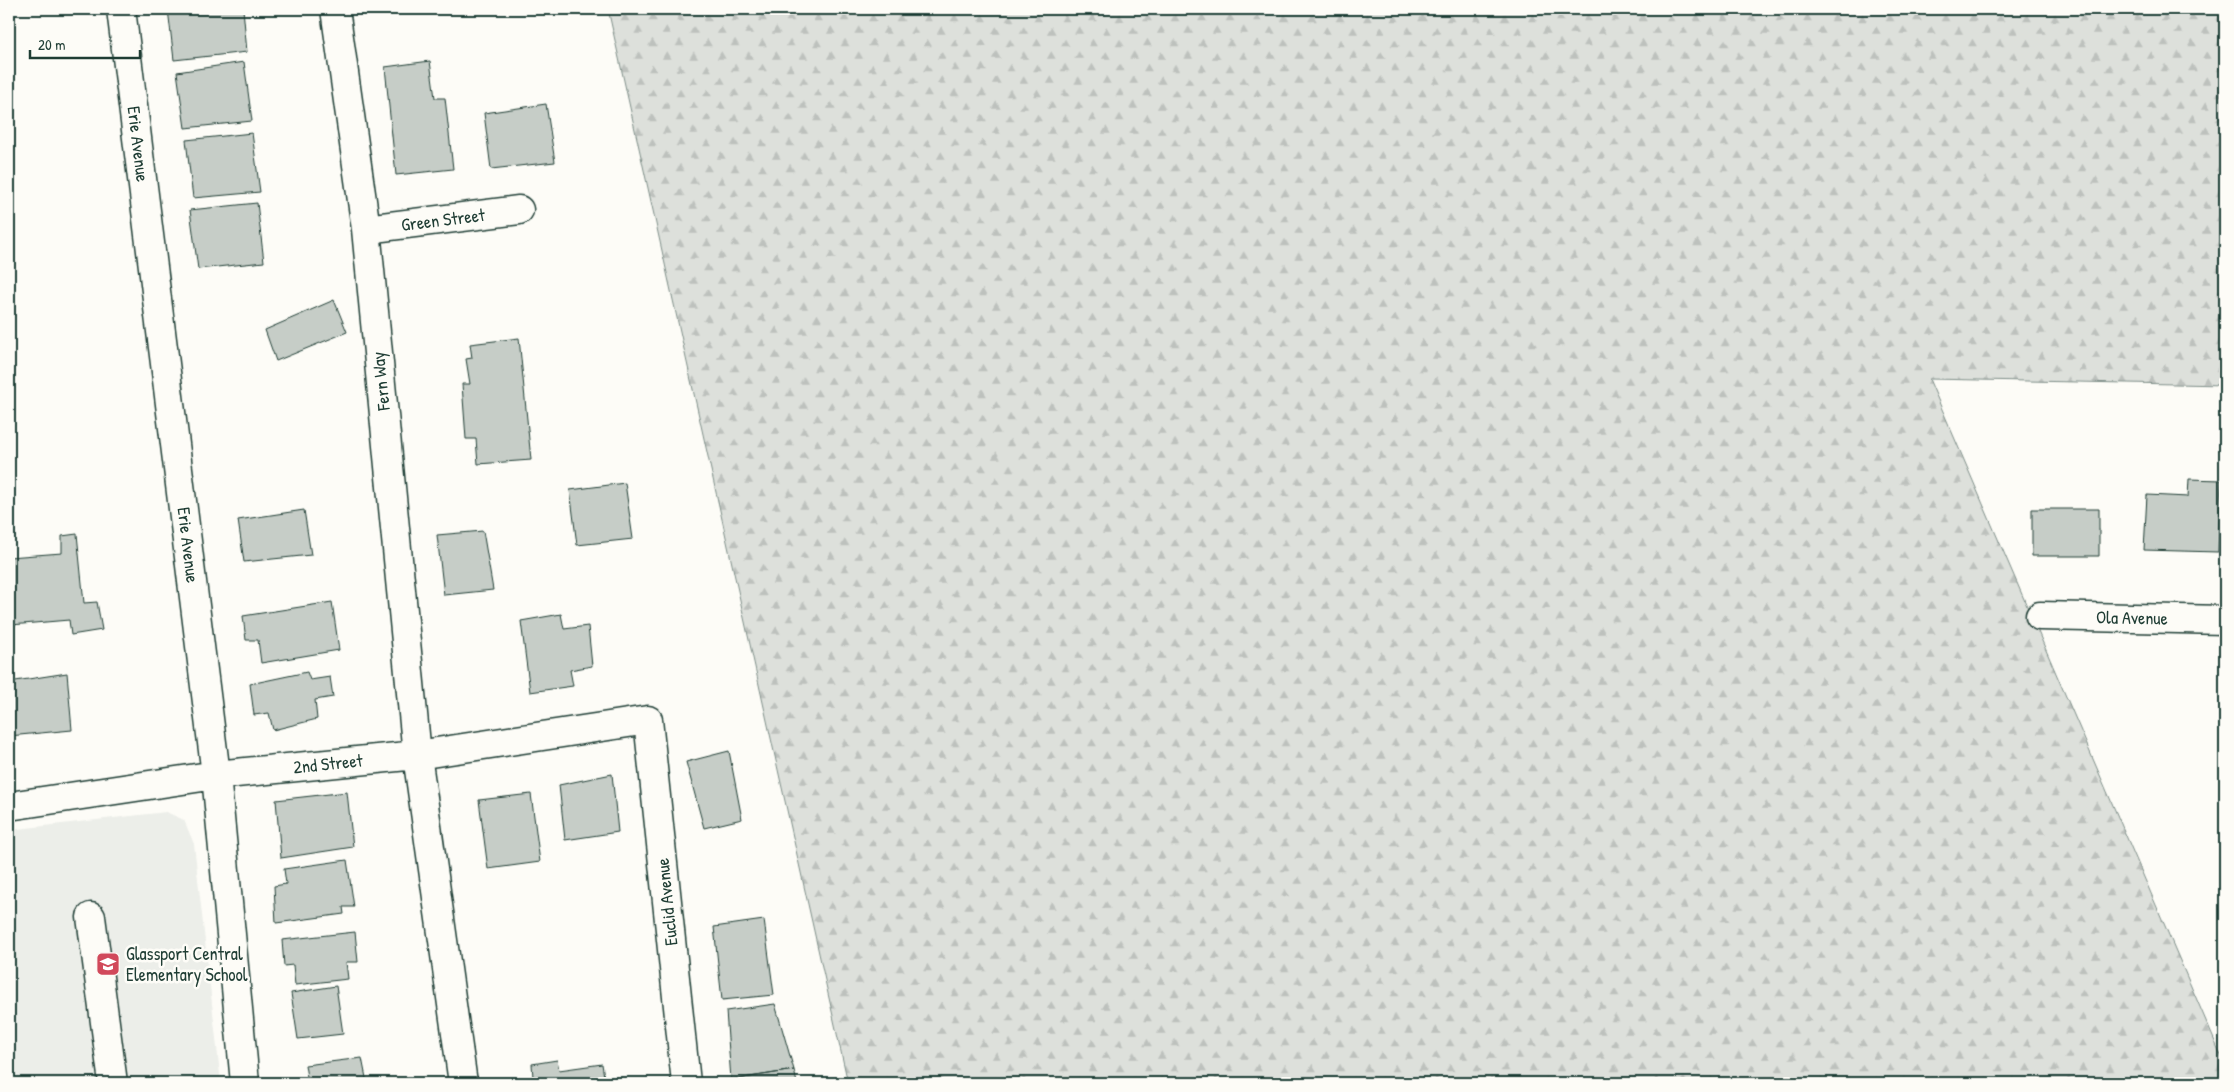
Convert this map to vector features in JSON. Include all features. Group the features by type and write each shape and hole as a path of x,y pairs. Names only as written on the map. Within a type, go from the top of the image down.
{"street":[{"name":"Erie Avenue","path":"122,9 216,775 245,1083"},
{"name":"Fern Way","path":"335,9 366,229 417,755 463,1083"},
{"name":"Green Street","path":"366,229 519,210"},
{"name":"Ola Avenue","path":"2040,616 2225,620"},
{"name":"2nd Street","path":"9,806 216,775 417,755 648,720"},
{"name":"Euclid Avenue","path":"648,720 686,1083"},
{"path":"91,917 113,1083"}],"shaded area":[{"name":"Glassport Central Elementary School","path":"166,812 184,820 194,844 221,1083 9,1083 9,830"}],"green space":[{"path":"608,9 2225,9 2225,385 1929,379 2225,1065 2225,1083 848,1083"}],"building":[{"path":"168,9 243,9 247,52 174,60"},
{"path":"430,61 435,98 445,98 453,169 396,175 385,67"},
{"path":"244,62 252,121 185,128 177,72"},
{"path":"546,104 555,162 491,169 484,113"},
{"path":"252,133 260,192 193,198 186,140"},
{"path":"257,203 264,262 198,269 190,210"},
{"path":"334,300 347,332 276,361 265,330"},
{"path":"519,338 531,460 478,464 476,439 466,439 462,384 470,384 466,359 472,358 470,344"},
{"path":"2189,479 2221,480 2218,552 2144,550 2147,495 2188,497"},
{"path":"625,483 633,539 577,545 570,490"},
{"path":"2032,509 2099,509 2099,556 2032,556"},
{"path":"304,510 311,555 244,562 238,520"},
{"path":"483,531 493,590 444,595 437,535"},
{"path":"77,534 84,603 97,602 102,630 71,635 69,620 11,625 9,557 62,553 62,536"},
{"path":"332,602 339,650 261,663 258,640 246,640 243,616"},
{"path":"561,614 564,629 588,626 592,666 570,670 573,686 530,692 521,621"},
{"path":"307,672 310,680 330,677 333,697 315,700 317,719 273,730 269,713 254,715 250,684"},
{"path":"67,673 72,730 9,736 9,682"},
{"path":"729,751 742,819 704,828 686,762"},
{"path":"612,774 618,832 565,840 559,785"},
{"path":"347,792 353,847 281,858 276,800"},
{"path":"531,794 540,862 488,869 479,800"},
{"path":"347,860 354,907 343,907 344,914 276,923 274,886 286,884 284,869"},
{"path":"764,920 774,995 722,1000 714,927"},
{"path":"355,932 358,962 346,962 348,979 295,985 293,965 284,966 282,940"},
{"path":"336,986 343,1034 298,1039 291,993"},
{"path":"775,1004 794,1070 731,1080 726,1011"},
{"path":"362,1058 367,1083 308,1083 305,1065"},
{"path":"557,1060 559,1070 602,1064 605,1083 503,1083 533,1077 532,1064"},
{"path":"794,1070 797,1083 718,1082 731,1080"}],"place":[{"name":"Glassport Central Elementary School","path":"108,964"}]}
